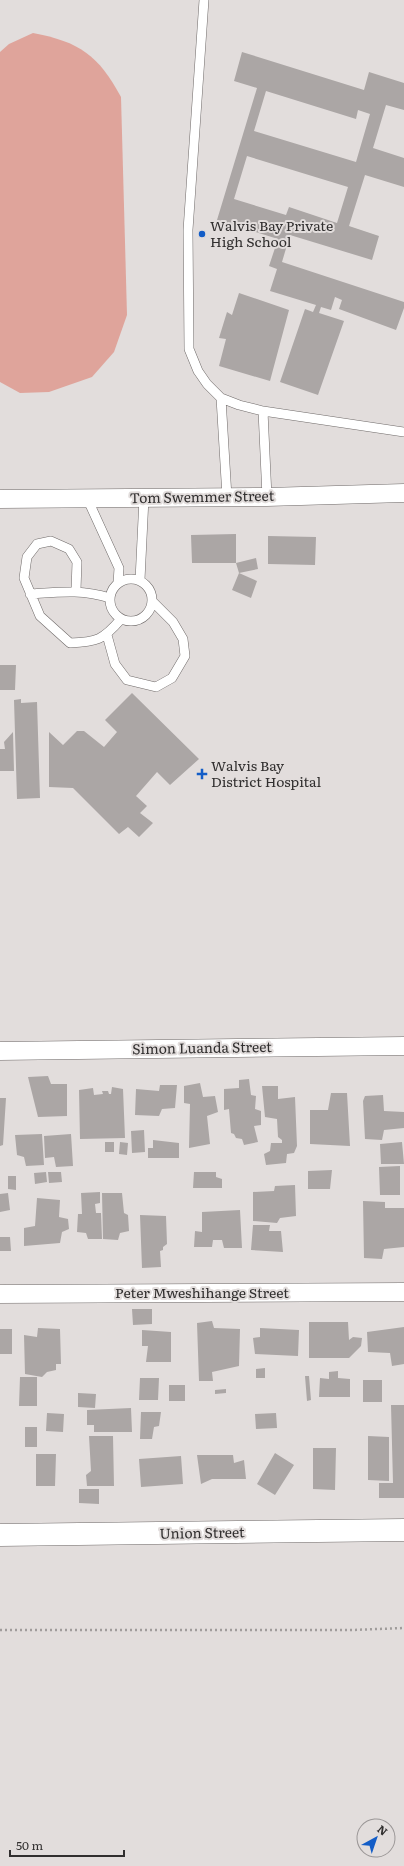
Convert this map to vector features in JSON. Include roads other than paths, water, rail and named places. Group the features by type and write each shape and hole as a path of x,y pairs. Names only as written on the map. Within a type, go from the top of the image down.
{"main road":[{"name":"Union Street","path":"0,1536 404,1530"}],"street":[{"name":"Tom Swemmer Street","path":"0,499 267,497 404,493"},
{"name":"Simon Luanda Street","path":"0,1050 404,1046"},
{"name":"Peter Mweshihange Street","path":"0,1294 404,1292"}],"lane":[{"path":"204,0 188,230 189,349 198,371 207,384 221,398 239,405 263,411 404,432"},
{"path":"221,398 227,497"},
{"path":"263,411 267,497"},
{"path":"87,498 119,568 118,583"},
{"path":"140,580 144,498"},
{"path":"76,590 77,562 69,548 51,541 37,544 27,557 24,578 40,616 70,643 90,642 108,635 121,619"},
{"path":"129,579 140,580 148,586 152,593 153,602 150,612 142,620 131,622 121,619 114,614 110,606 110,598 112,589 118,583 129,579"},
{"path":"30,594 76,590 94,593 110,598"},
{"path":"108,635 115,664 127,680 156,687 172,678 185,656 183,639 173,622 153,602"}],"place":[{"name":"Walvis Bay Private High School","path":"202,234"},
{"name":"Walvis Bay District Hospital","path":"202,774"}]}
